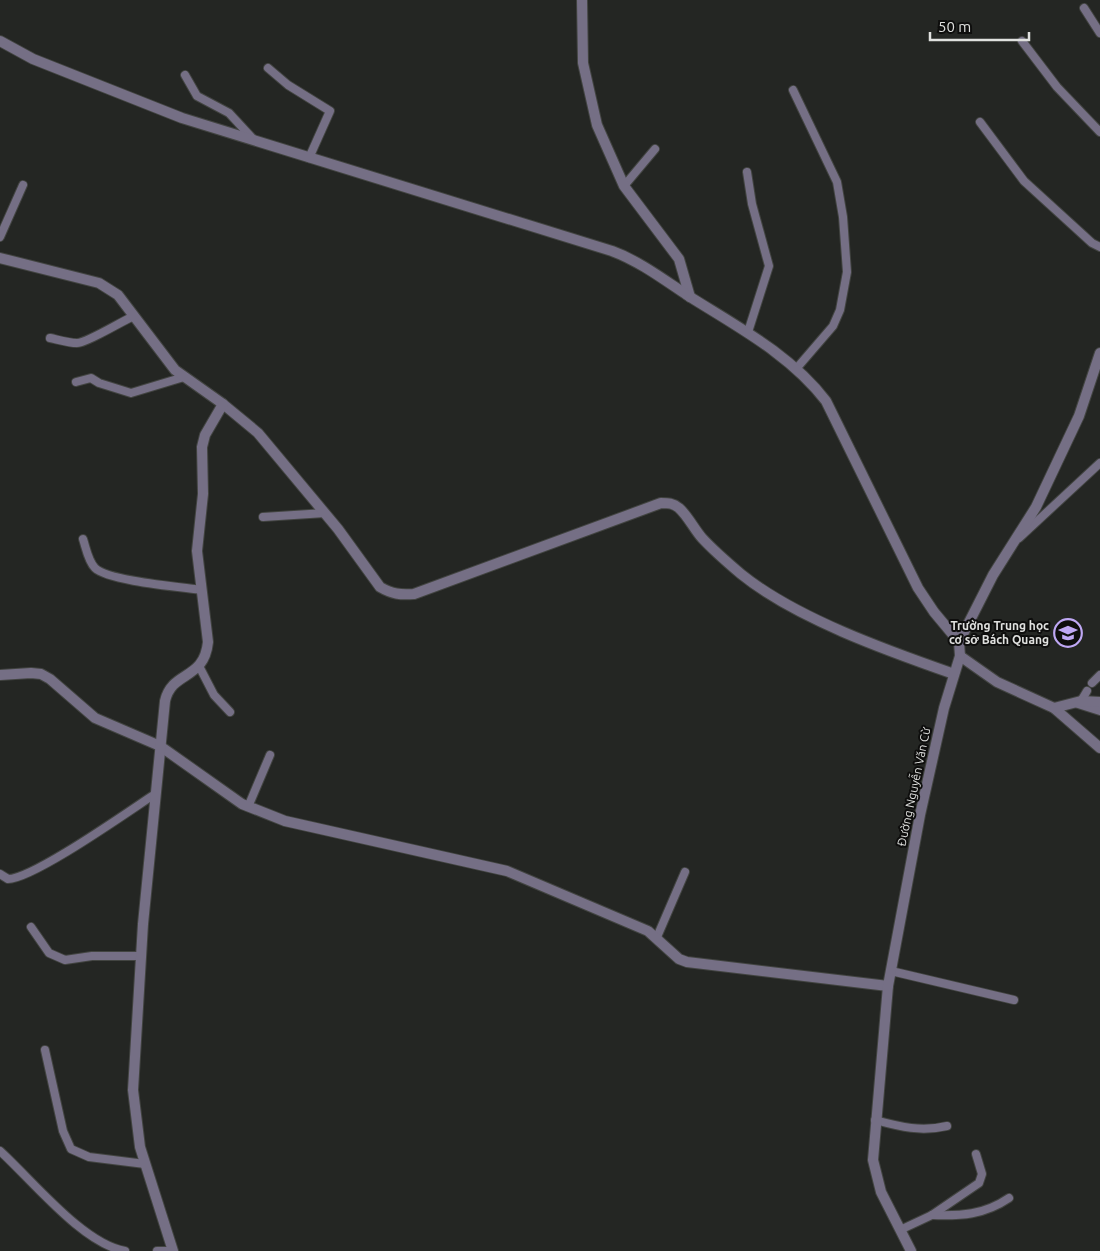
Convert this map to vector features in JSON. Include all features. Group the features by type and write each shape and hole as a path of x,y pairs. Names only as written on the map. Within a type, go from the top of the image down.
{"street":[{"path":"582,0 583,63 597,125 624,186 679,259 690,297"},
{"path":"0,41 33,59 109,91 182,118 612,251 635,262 748,332 796,369 826,401 918,588 934,612 959,642 1010,546 1036,507 1079,416 1100,353"},
{"path":"0,258 99,283 118,295 168,362 184,377 223,404 258,433 325,513 380,587 389,592 401,595 414,594 661,503 671,503 679,508 702,538 724,560 781,600 908,659 954,674"},
{"path":"173,1251 145,1164 135,1122 134,1090 141,956 155,794 167,692 172,685 204,662 208,642 197,551 203,494 202,447 204,435 223,404"},
{"name":"Đường Nguyễn Văn Cừ","path":"911,1251 875,1174 873,1160 876,1120 888,986 920,815 960,656 959,642"},
{"path":"960,656 997,682 1054,708 1100,748"},
{"path":"3,677 41,674 50,679 95,718 160,746 248,807 285,821 507,870 657,937 679,959 688,962 888,986"},
{"path":"1054,708 1078,702 1100,702"}],"lane":[{"path":"1084,8 1100,33"},
{"path":"1022,41 1057,87 1100,132"},
{"path":"268,68 288,85 330,110 308,158"},
{"path":"185,75 197,96 230,113 254,140"},
{"path":"793,90 837,182 843,218 847,272 840,310 833,326 796,369"},
{"path":"980,122 1024,181 1092,243 1100,247"},
{"path":"624,186 655,149"},
{"path":"747,172 752,204 769,266 748,332"},
{"path":"0,237 23,185"},
{"path":"50,338 78,343 84,342 114,324 134,316"},
{"path":"76,382 91,378 115,390 131,394 184,377"},
{"path":"1010,546 1100,463"},
{"path":"263,517 325,513"},
{"path":"84,539 90,560 102,573 145,582 202,590"},
{"path":"199,666 214,695 230,712"},
{"path":"1092,683 1100,675"},
{"path":"1087,691 1078,702 1100,711"},
{"path":"248,807 270,755"},
{"path":"0,874 8,879 21,876 79,844 155,794"},
{"path":"657,937 685,872"},
{"path":"31,927 49,953 65,960 92,956 141,956"},
{"path":"891,971 1014,1000"},
{"path":"45,1050 63,1131 71,1149 89,1157 145,1164"},
{"path":"876,1120 906,1129 927,1130 947,1126"},
{"path":"0,1151 69,1218 100,1243 112,1249 125,1251"},
{"path":"900,1230 932,1215 979,1182 982,1174 976,1154"},
{"path":"932,1215 968,1216 996,1207 1009,1198"},
{"path":"157,1251 173,1251"}],"place":[{"name":"Trường Trung học cơ sở Bách Quang","path":"1068,633"}]}
